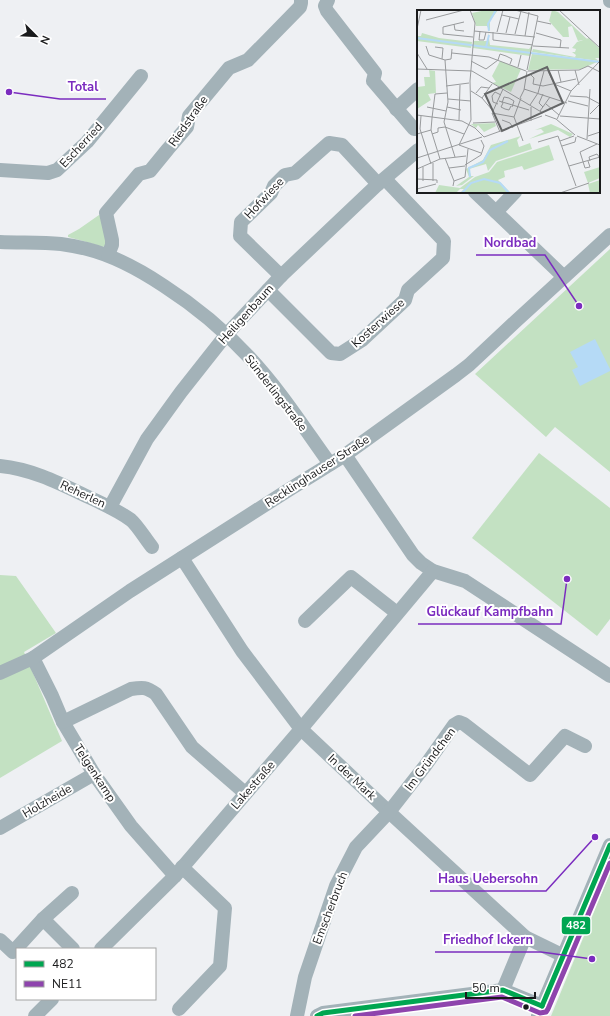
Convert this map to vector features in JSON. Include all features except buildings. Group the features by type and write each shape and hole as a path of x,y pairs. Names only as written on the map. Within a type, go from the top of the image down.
{"street":[{"name":"Riedstraße","path":"108,256 112,245 112,240 106,213 139,174 150,171 187,127 189,116 229,68 248,60 300,7 302,3 301,0"},
{"path":"327,6 375,73 373,82 396,109 414,128 417,129"},
{"name":"Escherried","path":"0,170 48,173 57,170 86,142 141,76"},
{"path":"396,109 417,90"},
{"name":"Hofwiese","path":"281,276 240,236 241,222 271,193 274,186 285,175 295,173 329,143 342,145 381,181"},
{"name":"Heiligenbaum","path":"110,507 147,439 181,392 226,335 281,276 381,181 417,151"},
{"name":"Kosterwiese","path":"268,290 331,354 340,354 362,340 405,300 408,290 443,258 444,241 381,181"},
{"path":"476,193 564,277"},
{"path":"496,212 514,193"},
{"name":"Recklinghauser Straße","path":"0,673 33,658 130,591 290,488 346,455 469,366 610,235"},
{"name":"Sünderlingstraße","path":"0,242 62,244 108,256 128,264 187,301 206,316 249,357 286,401 330,464"},
{"path":"346,455 413,555 421,563 433,571 465,581 610,676"},
{"name":"Reherlen","path":"0,466 40,475 61,483 110,507 132,521 152,547"},
{"name":"In der Mark","path":"182,558 242,651 300,729 525,937 564,956"},
{"name":"Lakestraße","path":"102,948 178,871 433,571"},
{"path":"305,621 351,577 397,614"},
{"name":"Telgenkamp","path":"33,658 64,722 94,774 131,826 178,871 225,908 220,966 179,1009"},
{"path":"64,722 131,689 142,687 149,689 156,694 192,747 245,793"},
{"name":"Im Gründchen","path":"389,812 454,726 459,722 464,724 530,775 565,736 585,746"},
{"name":"Holzheide","path":"0,828 94,774"},
{"name":"Emscherbruch","path":"297,1016 305,977 336,886 356,847 389,812"},
{"path":"317,1016 323,1013 503,990 540,1011 610,846"},
{"path":"17,948 43,919 72,892"},
{"path":"43,919 72,948"},
{"path":"503,990 525,937"},
{"path":"0,940 13,952 16,949"},
{"path":"35,1016 51,1000"}],"green space":[{"path":"99,215 102,216 107,244 103,247 68,237 68,235"},
{"path":"610,249 610,472 555,427 546,437 475,374"},
{"path":"539,453 610,508 610,619 597,636 472,538"},
{"path":"0,575 16,576 56,633 24,652 62,741 0,778"},
{"path":"610,873 610,1016 551,1016"}],"water":[{"path":"595,339 610,371 580,386 572,370 578,367 570,352"}],"transit line":[{"name":"482","path":"542,1006 610,845"},
{"name":"NE11","path":"355,1016 502,997 540,1013 546,1012 610,863"},
{"name":"482","path":"317,1016 323,1013 503,990 542,1006"}],"place":[{"name":"Total","path":"9,92"},
{"name":"Nordbad","path":"579,306"},
{"name":"Glückauf Kampfbahn","path":"567,579"},
{"name":"Haus Uebersohn","path":"595,837"},
{"name":"Friedhof Ickern","path":"592,959"}]}
